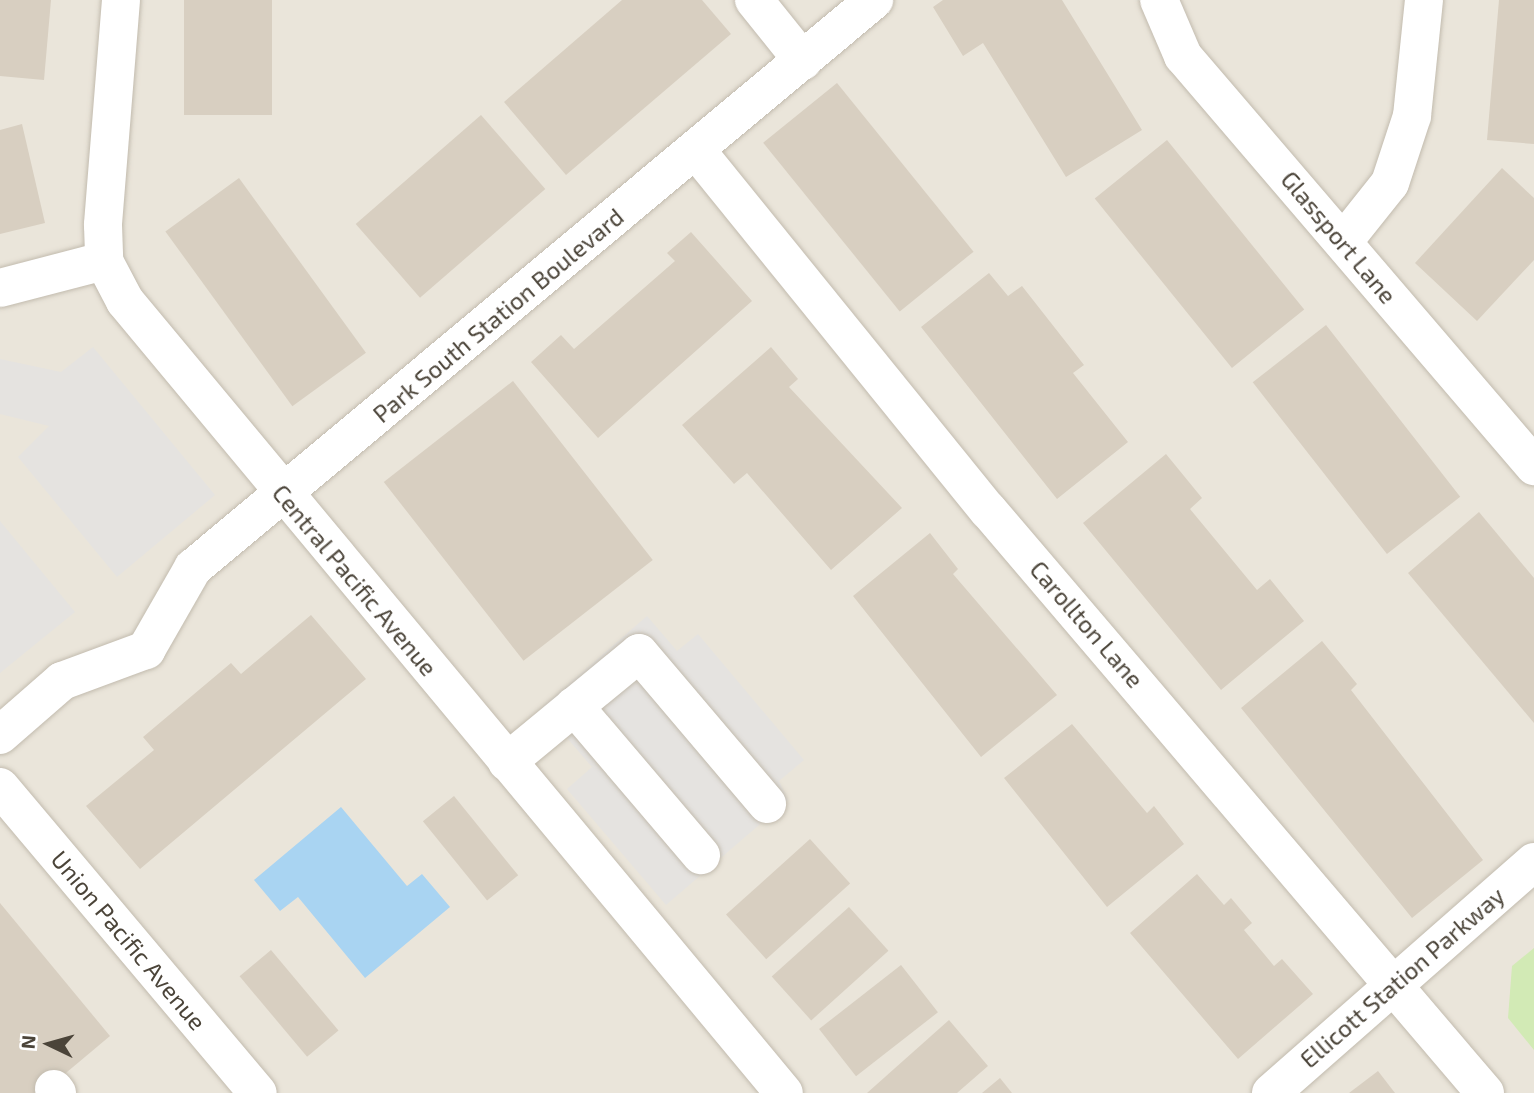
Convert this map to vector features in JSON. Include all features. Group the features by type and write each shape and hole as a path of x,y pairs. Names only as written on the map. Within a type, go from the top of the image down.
{"street":[{"path":"0,288 104,261 121,0"},
{"path":"754,0 803,61"},
{"name":"Park South Station Boulevard","path":"0,735 62,681 146,650 193,568 874,0"},
{"name":"Glassport Lane","path":"1159,0 1167,32 1183,56 1534,466"},
{"path":"1343,242 1394,172 1412,116 1424,0"},
{"name":"Carollton Lane","path":"696,150 988,510 1394,981 1485,1093"},
{"name":"Central Pacific Avenue","path":"104,261 125,300 784,1093"},
{"path":"507,762 639,653 767,804"},
{"path":"574,706 701,855"},
{"name":"Union Pacific Avenue","path":"0,787 258,1093"},
{"name":"Ellicott Station Parkway","path":"1270,1093 1394,981 1534,862"}],"shaded area":[{"path":"0,0 1534,0 1534,1093 0,1093"},
{"path":"93,347 215,495 117,577 18,457 49,426 0,414 0,359 61,372"},
{"path":"0,521 75,612 0,673"},
{"path":"647,616 677,651 698,634 804,760 779,781 788,800 666,905 567,789 592,767 541,708"}],"green space":[{"path":"1534,948 1534,1050 1508,1018 1512,966"}],"water":[{"path":"341,807 407,886 422,874 450,907 365,978 298,897 280,911 254,880"}],"building":[{"path":"0,0 51,0 44,80 0,76"},
{"path":"184,0 272,0 272,115 184,115"},
{"path":"622,0 702,0 731,34 566,175 504,102"},
{"path":"943,0 1062,0 1142,130 1066,177 983,43 963,56 933,7"},
{"path":"1499,0 1534,0 1534,144 1487,140"},
{"path":"837,83 974,252 900,311 763,143"},
{"path":"481,115 545,189 420,298 356,224"},
{"path":"22,124 45,223 0,234 0,130"},
{"path":"1167,140 1304,309 1232,368 1095,199"},
{"path":"1502,168 1534,198 1534,260 1477,321 1415,263"},
{"path":"239,178 366,353 292,406 165,231"},
{"path":"691,232 752,301 598,438 531,362 561,335 574,349 675,261 667,253"},
{"path":"989,273 1008,296 1022,286 1084,365 1073,373 1128,442 1057,499 921,327"},
{"path":"1326,325 1460,497 1387,554 1253,382"},
{"path":"771,347 798,379 789,387 902,508 831,570 747,473 734,484 682,425"},
{"path":"513,381 653,560 524,661 384,482"},
{"path":"1166,454 1202,498 1190,509 1257,590 1270,579 1304,621 1221,690 1083,523"},
{"path":"1479,512 1534,578 1534,723 1408,573"},
{"path":"930,533 958,569 953,574 1057,695 981,757 853,596"},
{"path":"311,615 366,679 140,869 86,806 154,750 143,737 231,663 241,674"},
{"path":"1322,641 1357,684 1351,690 1483,860 1412,918 1241,708"},
{"path":"1072,724 1147,813 1154,806 1184,844 1107,907 1004,778"},
{"path":"454,796 518,875 487,900 423,821"},
{"path":"810,839 850,884 766,959 726,915"},
{"path":"1197,874 1224,905 1231,898 1252,923 1244,930 1274,966 1282,959 1313,994 1238,1059 1130,933"},
{"path":"0,903 110,1036 42,1093 0,1093"},
{"path":"849,907 888,951 811,1020 772,977"},
{"path":"271,950 338,1030 307,1057 240,976"},
{"path":"901,965 938,1012 856,1076 819,1029"},
{"path":"949,1020 988,1066 957,1093 867,1093"},
{"path":"1378,1071 1395,1093 1349,1093"},
{"path":"1000,1078 1012,1093 982,1093"}]}
